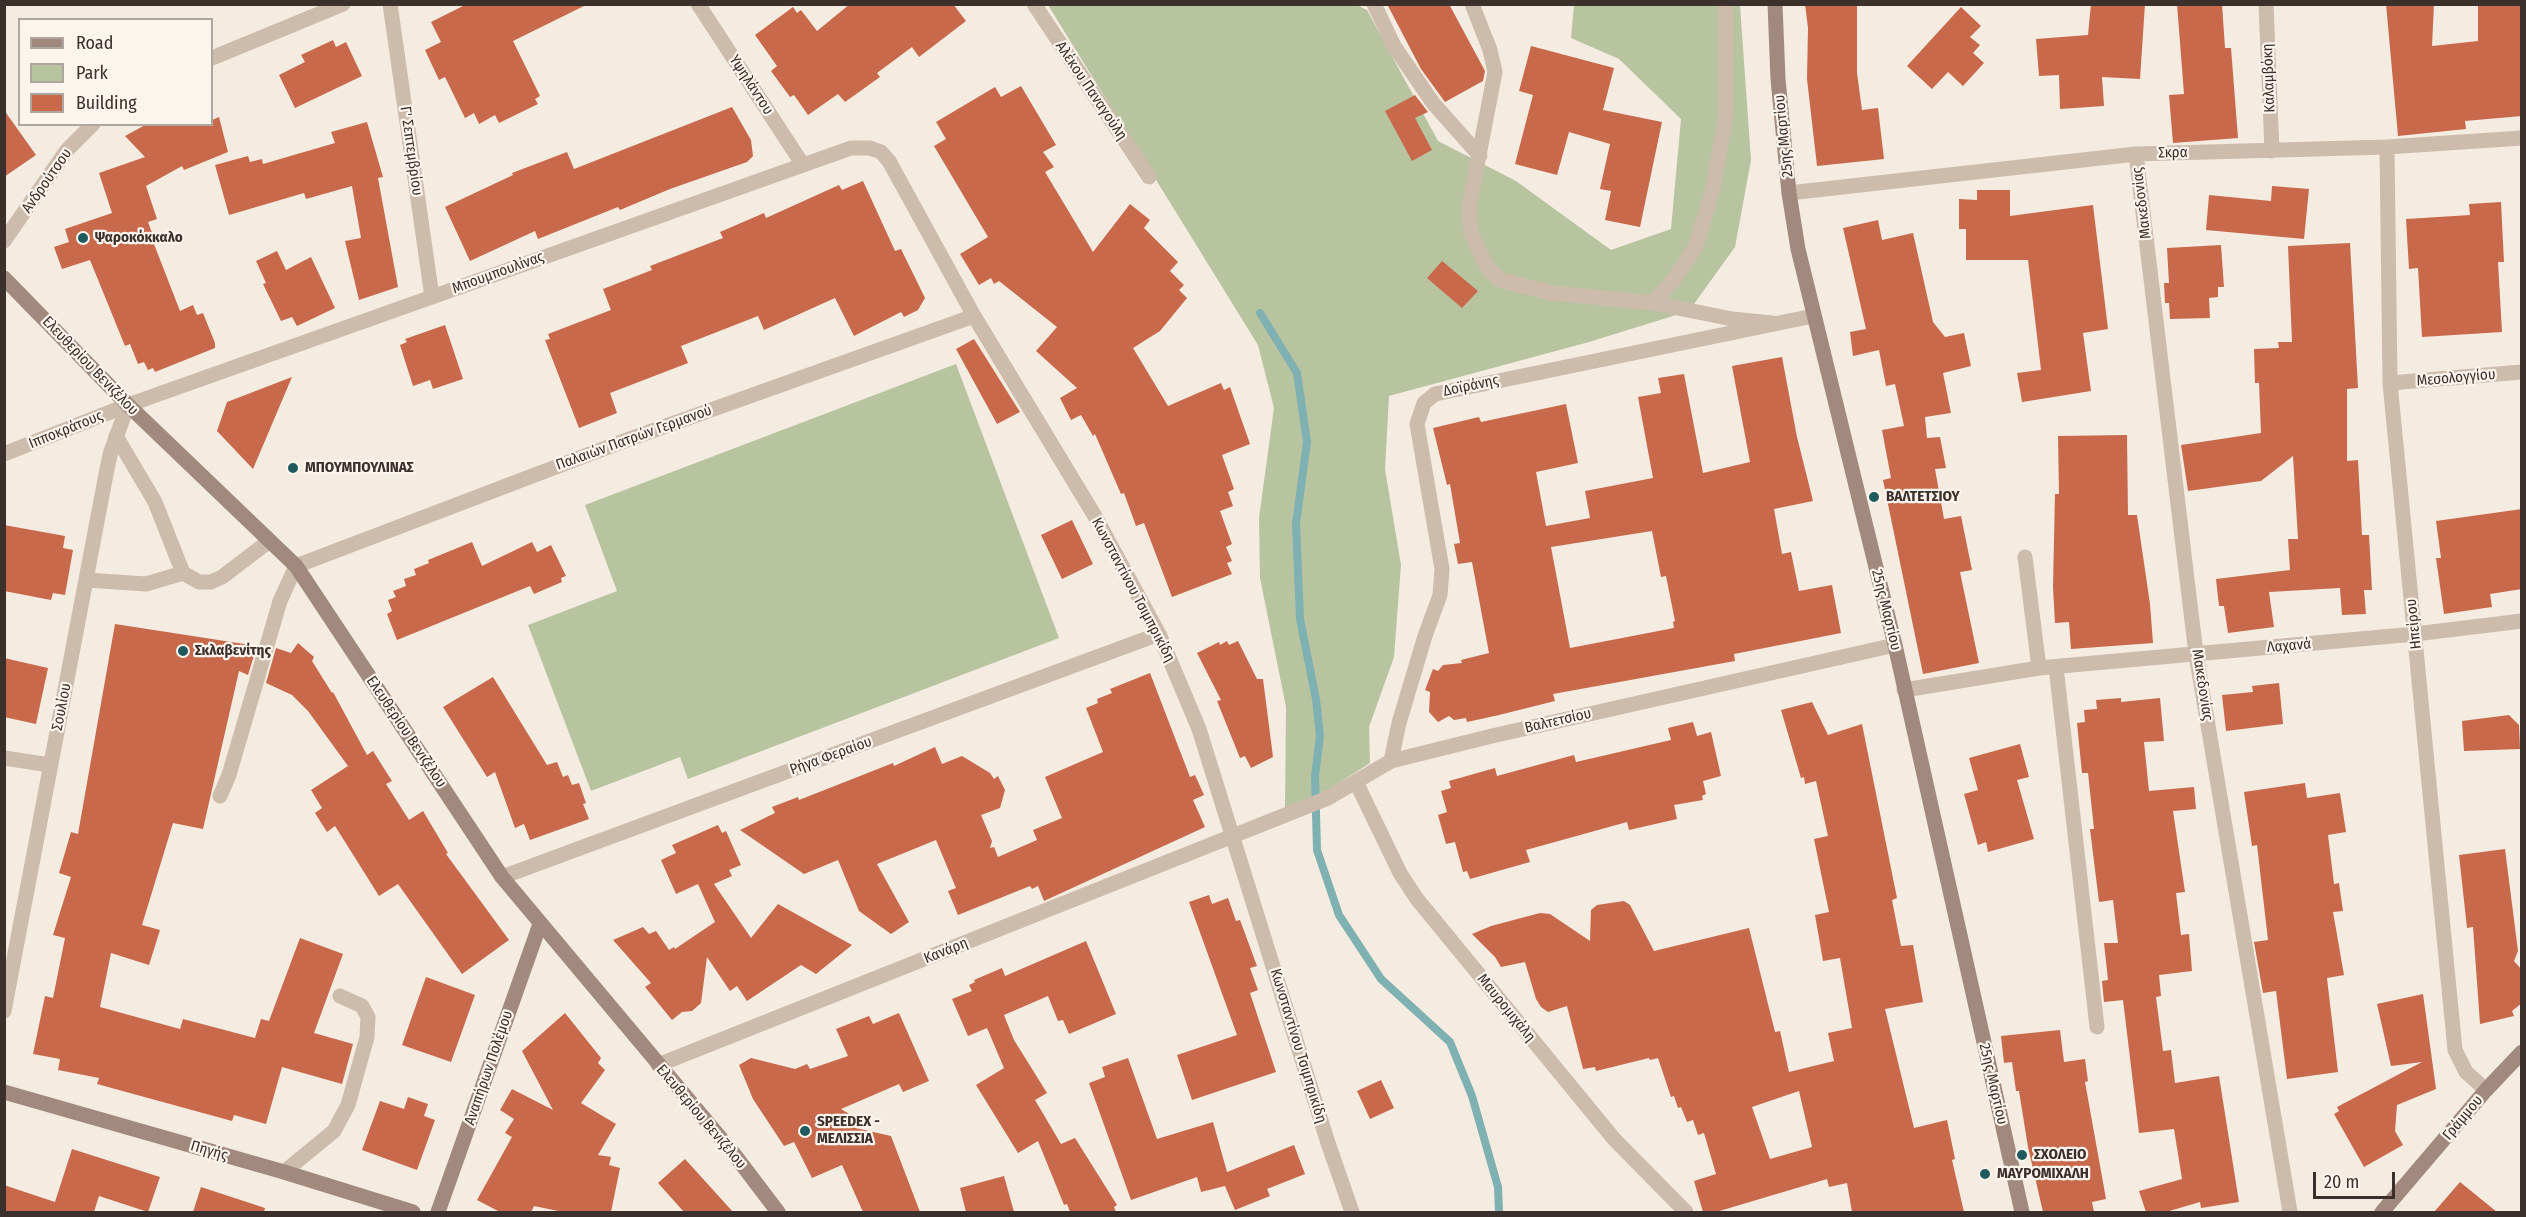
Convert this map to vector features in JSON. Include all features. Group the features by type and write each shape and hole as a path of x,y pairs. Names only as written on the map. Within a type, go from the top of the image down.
{"street":[{"path":"213,58 343,4"},
{"name":"Γ' Σεπτεμβρίου","path":"390,4 432,297"},
{"name":"Υψηλάντου","path":"698,4 803,165"},
{"name":"Αλέκου Παναγούλη","path":"1034,4 1149,177"},
{"path":"1374,4 1394,46 1433,103 1479,156"},
{"path":"1472,4 1496,72 1474,171 1469,207 1471,233 1485,264 1500,280 1552,293 1653,303 1732,319 1774,323"},
{"path":"1653,303 1675,278 1695,246 1713,188 1726,114 1726,4"},
{"name":"25ης Μαρτίου","path":"1775,4 1778,79 1798,249 1895,645 2022,1212"},
{"name":"Καλαμβόκη","path":"2266,4 2272,151"},
{"name":"Ανδρούτσου","path":"4,241 67,150 91,126"},
{"name":"Σκρα","path":"1790,192 2136,154 2387,147 2522,138"},
{"name":"Ηπείρου","path":"2387,147 2391,383 2455,1050 2466,1072 2486,1090"},
{"name":"Μπουμπουλίνας","path":"128,405 851,148 870,148"},
{"name":"Κωνσταντίνου Τσιμπρικίδη","path":"870,148 881,152 889,161 974,316 1096,518 1159,634 1199,729 1328,1143 1352,1212"},
{"name":"Μακεδονίας","path":"2136,154 2196,654 2290,1212"},
{"name":"Ελευθερίου Βενιζέλου","path":"4,278 128,405 233,505 268,542 296,566 502,877 734,1155 778,1212"},
{"name":"Παλαιών Πατρών Γερμανού","path":"296,566 624,441 974,316"},
{"name":"Δοϊράνης","path":"1391,761 1399,723 1440,596 1442,569 1417,424 1424,403 1435,394 1813,316"},
{"name":"Μεσολογγίου","path":"2391,383 2522,372"},
{"name":"Σουλίου","path":"4,1011 107,469 128,405"},
{"name":"Ιπποκράτους","path":"4,454 128,405"},
{"path":"116,436 155,502 183,573 199,582 211,582 222,577 268,542"},
{"path":"2025,557 2039,668"},
{"path":"220,796 239,745 280,601 296,566"},
{"path":"87,580 146,584 183,573"},
{"name":"Λαχανά","path":"1905,690 2039,668 2415,634 2522,621"},
{"name":"Ρήγα Φεραίου","path":"502,877 1159,634"},
{"name":"Βαλτετσίου","path":"1233,836 1328,798 1391,761 1895,645"},
{"path":"2056,667 2097,1027"},
{"path":"4,758 50,765"},
{"name":"Μαυρομιχάλη","path":"1356,782 1400,873 1417,899 1614,1139 1686,1212"},
{"name":"Κανάρη","path":"658,1065 1233,836"},
{"name":"Αναπήρων Πολέμου","path":"438,1212 540,924"},
{"path":"284,1172 334,1131 348,1106 367,1037 368,1017 362,1006 340,996"},
{"name":"Γράμμου","path":"2382,1212 2486,1090 2522,1052"},
{"name":"Πηγής","path":"4,1092 284,1172 413,1212"}],"green space":[{"path":"1048,5 1357,5 1367,10 1438,141 1516,181 1611,250 1671,229 1681,119 1619,59 1571,38 1574,5 1740,5 1751,160 1735,247 1689,311 1589,342 1389,396 1385,469 1401,565 1394,657 1369,727 1370,763 1328,790 1285,808 1286,707 1260,578 1259,518 1274,408 1258,345"},
{"path":"956,364 1059,638 688,779 680,757 591,791 528,625 617,591 585,505"}],"building":[{"path":"467,4 588,4 513,41 540,96 535,99 538,104 499,123 495,115 479,124 474,113 465,118 445,77 439,80 425,50 441,42 431,22"},
{"path":"850,4 953,4 966,21 919,57 912,47 877,73 880,77 845,102 838,94 808,115 794,95 790,97 771,71 777,66 755,35 793,7 797,13 801,10 817,31"},
{"path":"1387,4 1449,4 1485,71 1483,81 1445,102 1421,69"},
{"path":"1805,4 1857,4 1857,73 1862,110 1878,108 1884,159 1817,166 1807,79 1808,28"},
{"path":"2091,4 2145,4 2140,79 2102,77 2104,106 2060,109 2059,75 2039,76 2036,39 2088,35"},
{"path":"2177,4 2222,4 2225,48 2231,48 2238,138 2173,143 2169,95 2184,94"},
{"path":"2386,4 2434,4 2432,46 2478,41 2478,4 2522,4 2522,116 2465,121 2466,129 2398,136"},
{"path":"1961,7 1981,26 1970,37 1980,45 1973,53 1984,63 1963,86 1948,72 1932,89 1907,66"},
{"path":"333,40 336,47 346,42 362,76 295,108 279,75 305,62 301,55"},
{"path":"1531,46 1614,68 1603,110 1662,122 1640,227 1605,220 1611,191 1600,189 1610,144 1569,132 1557,175 1515,164 1533,95 1519,91"},
{"path":"1021,86 1056,145 1043,152 1054,167 1045,172 1093,252 1130,204 1150,220 1144,228 1178,262 1170,271 1184,285 1179,290 1187,298 1160,331 1133,348 1168,406 1221,383 1224,390 1230,387 1250,444 1222,455 1234,489 1228,492 1233,506 1220,511 1232,544 1226,547 1232,561 1227,563 1232,574 1172,597 1144,523 1136,526 1124,493 1121,494 1095,434 1093,436 1081,415 1071,420 1060,398 1077,388 1036,351 1057,327 999,281 994,284 991,278 979,285 960,254 988,237 934,146 946,139 936,122 995,87 1001,97"},
{"path":"1415,95 1428,112 1415,118 1432,150 1412,161 1385,111"},
{"path":"732,107 751,140 753,156 747,162 670,189 620,210 618,207 538,239 535,231 470,261 445,207 513,175 512,173 567,152 574,169"},
{"path":"4,110 36,155 4,177"},
{"path":"219,117 228,152 184,170 182,166 146,186 157,219 148,222 154,238 152,239 180,311 193,305 197,315 203,313 215,348 155,372 153,368 148,370 144,362 138,364 130,344 125,346 90,260 62,269 54,247 69,242 65,229 112,213 99,173 145,157 125,136 143,126 213,126 213,120"},
{"path":"367,122 383,177 378,178 398,287 359,300 345,241 361,238 352,186 306,199 304,193 229,215 215,165 248,156 250,162 262,159 263,164 335,143 331,132"},
{"path":"863,181 895,251 901,249 925,298 918,310 904,317 901,312 854,336 835,298 764,330 758,316 681,346 688,363 610,393 617,413 579,428 545,340 550,339 548,334 611,310 603,289 652,270 650,266 723,238 720,232 764,213 766,218 839,185 842,190"},
{"path":"2272,186 2309,189 2304,239 2206,230 2209,195 2271,201"},
{"path":"1977,190 2010,190 2010,216 2093,205 2108,329 2083,333 2091,391 2022,402 2017,373 2041,370 2028,260 1966,260 1966,229 1959,229 1959,199 1977,200"},
{"path":"2501,202 2504,262 2498,262 2502,332 2422,337 2418,268 2409,269 2406,219 2470,215 2469,204"},
{"path":"1878,220 1882,240 1913,233 1933,322 1945,337 1964,333 1971,366 1943,373 1951,413 1925,417 1927,438 1940,437 1946,468 1935,469 1944,519 1961,516 1972,570 1960,572 1979,663 1923,674 1883,480 1891,478 1882,430 1904,426 1895,384 1886,386 1879,350 1853,356 1850,332 1866,329 1843,228"},
{"path":"2350,243 2358,388 2347,389 2347,461 2358,460 2362,535 2369,535 2372,590 2364,590 2366,614 2342,615 2340,588 2269,592 2274,627 2228,633 2224,606 2219,606 2216,579 2290,570 2288,539 2298,539 2293,456 2261,481 2188,491 2181,445 2261,433 2259,383 2255,383 2254,349 2279,348 2278,342 2292,342 2288,246"},
{"path":"2221,245 2224,287 2218,287 2218,297 2209,298 2210,318 2170,319 2169,303 2165,303 2164,283 2169,283 2167,248"},
{"path":"277,251 286,270 311,257 335,308 297,326 292,317 281,321 263,284 266,283 256,261"},
{"path":"1442,261 1478,291 1462,308 1427,278"},
{"path":"445,325 463,379 433,389 430,380 413,386 400,345 407,342 405,339"},
{"path":"974,339 1020,412 997,424 956,349"},
{"path":"1782,357 1797,437 1813,501 1774,509 1782,554 1791,552 1799,591 1832,585 1841,633 1734,654 1735,661 1553,694 1555,701 1499,715 1467,722 1466,718 1454,720 1449,716 1438,722 1429,712 1430,692 1425,690 1433,669 1438,671 1443,665 1462,663 1461,660 1489,653 1472,562 1458,564 1454,544 1460,543 1450,484 1447,485 1433,428 1479,417 1481,422 1566,404 1578,463 1536,472 1546,526 1590,518 1585,491 1653,478 1638,397 1661,393 1658,378 1684,374 1703,473 1750,462 1732,366","holes":["1652,531 1661,577 1666,576 1675,621 1673,622 1674,628 1570,648 1551,547"]},
{"path":"292,377 253,469 217,431 227,402"},
{"path":"2127,435 2128,515 2137,515 2150,604 2153,643 2071,649 2069,622 2055,623 2053,587 2055,494 2059,494 2058,436"},
{"path":"2522,509 2522,589 2490,594 2492,607 2444,614 2436,558 2441,558 2436,521"},
{"path":"1072,520 1093,564 1062,579 1041,535"},
{"path":"4,525 65,536 63,548 73,550 65,595 53,593 51,600 4,591"},
{"path":"472,542 482,566 532,542 537,552 551,545 566,576 561,578 562,582 534,594 530,586 397,640 387,614 392,611 388,600 396,597 393,591 406,586 404,579 416,575 414,569 429,563 428,560"},
{"path":"115,624 257,646 248,675 239,671 203,829 173,823 142,925 160,930 149,965 111,953 100,1007 180,1029 183,1019 255,1038 261,1019 269,1021 300,938 343,954 314,1033 353,1044 342,1084 282,1067 266,1124 234,1115 232,1121 97,1084 99,1078 58,1070 60,1059 33,1054 45,996 53,998 65,938 53,935 71,877 59,873 71,832 78,834"},
{"path":"1227,641 1229,645 1238,641 1257,679 1263,679 1273,757 1251,768 1245,756 1240,758 1217,701 1221,700 1197,653 1219,642 1220,645"},
{"path":"298,643 314,657 312,661 333,692 367,755 373,751 392,781 386,784 409,820 423,811 448,853 446,854 509,940 462,974 398,884 379,896 335,826 327,832 315,813 322,808 311,790 348,766 308,711 292,695 266,683 276,648 291,653"},
{"path":"4,658 48,668 36,724 4,717"},
{"path":"1150,673 1190,777 1195,775 1204,795 1193,800 1205,827 1044,901 1038,886 1032,889 1030,886 958,915 948,891 956,888 936,840 877,864 909,922 891,934 859,911 838,860 804,874 740,830 775,813 772,807 798,797 799,800 893,763 894,766 935,747 942,764 962,756 990,773 994,779 998,776 1005,790 1000,808 981,815 992,841 990,848 994,847 998,857 1037,840 1033,830 1062,818 1045,777 1103,752 1086,708 1098,703 1097,699 1112,693 1110,689"},
{"path":"493,677 547,765 557,762 563,777 568,775 572,785 579,783 589,819 530,840 524,824 515,828 495,772 487,777 443,707"},
{"path":"2279,683 2283,724 2226,731 2222,695 2253,692 2252,686"},
{"path":"2121,698 2121,702 2160,698 2164,741 2144,742 2149,791 2194,787 2196,809 2173,811 2185,892 2176,893 2181,935 2189,934 2192,971 2159,975 2161,996 2156,997 2163,1051 2171,1050 2175,1083 2219,1076 2239,1202 2201,1208 2200,1202 2166,1212 2146,1212 2139,1191 2182,1179 2174,1129 2139,1133 2123,1000 2104,1002 2102,981 2108,980 2104,943 2118,943 2113,900 2099,902 2090,829 2094,829 2088,773 2082,773 2077,723 2085,722 2084,710 2097,709 2096,700"},
{"path":"1812,702 1828,735 1862,724 1897,898 1892,900 1901,946 1913,945 1923,1002 1885,1009 1914,1128 1947,1120 1955,1159 1952,1160 1964,1212 1852,1212 1847,1183 1829,1187 1827,1179 1716,1212 1703,1212 1694,1181 1716,1174 1704,1133 1698,1135 1693,1120 1687,1122 1674,1096 1671,1097 1658,1058 1650,1060 1649,1058 1596,1071 1595,1067 1583,1069 1567,1006 1548,1012 1541,1007 1536,999 1525,962 1501,967 1495,957 1472,934 1491,926 1540,913 1550,914 1590,941 1591,910 1597,905 1624,901 1630,905 1654,951 1749,928 1775,1032 1780,1031 1789,1072 1834,1061 1828,1033 1852,1028 1840,958 1823,961 1815,915 1829,912 1814,839 1828,836 1816,781 1805,784 1804,777 1801,778 1781,710","holes":["1799,1091 1812,1147 1770,1159 1752,1107"]},
{"path":"2509,715 2519,725 2520,749 2464,751 2462,721"},
{"path":"1693,722 1697,736 1711,732 1721,776 1703,781 1706,794 1702,796 1703,800 1674,805 1677,819 1629,830 1627,822 1526,850 1530,862 1470,879 1467,871 1463,872 1455,842 1446,844 1438,815 1447,812 1441,791 1451,788 1449,781 1495,768 1497,776 1574,755 1576,762 1671,740 1668,728"},
{"path":"2020,744 2029,777 2017,780 2034,839 1988,852 1986,842 1978,845 1964,794 1978,790 1969,758"},
{"path":"2305,783 2307,798 2340,793 2346,832 2328,835 2334,884 2339,883 2343,911 2333,912 2344,975 2327,978 2338,1072 2287,1079 2276,991 2263,993 2254,942 2268,940 2257,845 2252,846 2244,792"},
{"path":"718,825 722,833 726,831 741,865 729,870 732,876 714,884 751,938 778,904 852,945 816,974 801,965 747,1001 737,986 730,991 707,957 701,1003 692,1011 682,1012 672,1020 645,987 651,983 613,940 643,927 649,934 656,931 669,950 674,947 675,949 715,922 698,884 676,894 661,860 676,853 672,845"},
{"path":"2505,849 2518,951 2514,961 2522,970 2522,1003 2512,1011 2514,1016 2480,1024 2473,927 2467,928 2459,855"},
{"path":"1209,895 1212,904 1228,898 1236,921 1240,920 1257,966 1250,968 1258,990 1250,993 1276,1072 1192,1100 1177,1055 1237,1035 1189,902"},
{"path":"1086,941 1116,1014 1069,1034 1063,1020 1058,1021 1048,996 1004,1015 1014,1040 1047,1093 1035,1100 1061,1144 1075,1138 1117,1205 1114,1207 1116,1212 1070,1212 1067,1204 1064,1205 1038,1141 1018,1153 976,1085 1004,1068 987,1028 968,1036 952,999 972,991 969,985 975,982 974,980 1002,968 1005,976"},
{"path":"426,977 475,995 451,1062 402,1045"},
{"path":"2423,994 2436,1089 2397,1105 2395,1131 2403,1145 2364,1167 2334,1114 2339,1111 2337,1107 2422,1062 2391,1066 2377,1004"},
{"path":"565,1013 601,1058 598,1063 605,1070 581,1103 616,1124 598,1155 611,1157 609,1165 620,1168 611,1212 563,1212 534,1206 531,1212 500,1212 477,1200 512,1137 505,1133 514,1119 500,1110 512,1089 553,1110 522,1051"},
{"path":"899,1013 929,1081 903,1092 899,1084 841,1109 851,1115 834,1123 891,1136 920,1212 863,1212 842,1165 812,1178 794,1142 784,1146 753,1099 739,1065 751,1058 795,1069 807,1064 810,1069 848,1056 836,1029 869,1016 873,1024"},
{"path":"2060,1030 2064,1062 2085,1059 2088,1081 2085,1082 2106,1199 2092,1202 2094,1212 2043,1212 2028,1147 2019,1091 2016,1091 2012,1062 2004,1063 2001,1036"},
{"path":"1128,1058 1157,1139 1213,1122 1227,1172 1294,1145 1305,1174 1267,1189 1270,1196 1235,1210 1225,1186 1201,1192 1197,1177 1131,1200 1089,1083 1105,1077 1102,1067"},
{"path":"1381,1080 1394,1108 1370,1119 1357,1091"},
{"path":"408,1097 428,1104 424,1116 435,1120 417,1170 362,1150 380,1101 404,1109"},
{"path":"72,1149 160,1177 148,1212 99,1196 94,1212 4,1212 4,1185 55,1202"},
{"path":"685,1159 733,1212 684,1212 658,1183"},
{"path":"1004,1176 1014,1212 966,1212 960,1188"},
{"path":"2460,1182 2497,1212 2434,1212"},
{"path":"201,1187 265,1208 264,1212 193,1212"}],"waterway":[{"path":"1260,313 1297,373 1307,442 1296,524 1300,619 1316,699 1320,736 1315,776 1317,850 1339,915 1381,979 1450,1042 1472,1096 1498,1187 1499,1212"}],"place":[{"name":"Ψαροκόκκαλο","path":"83,238"},
{"name":"ΜΠΟΥΜΠΟΥΛΙΝΑΣ","path":"293,468"},
{"name":"ΒΑΛΤΕΤΣΙΟΥ","path":"1874,497"},
{"name":"Σκλαβενίτης","path":"183,651"},
{"name":"SPEEDEX - ΜΕΛΙΣΣΙΑ","path":"805,1131"},
{"name":"ΣΧΟΛΕΙΟ","path":"2022,1155"},
{"name":"ΜΑΥΡΟΜΙΧΑΛΗ","path":"1985,1174"}]}
